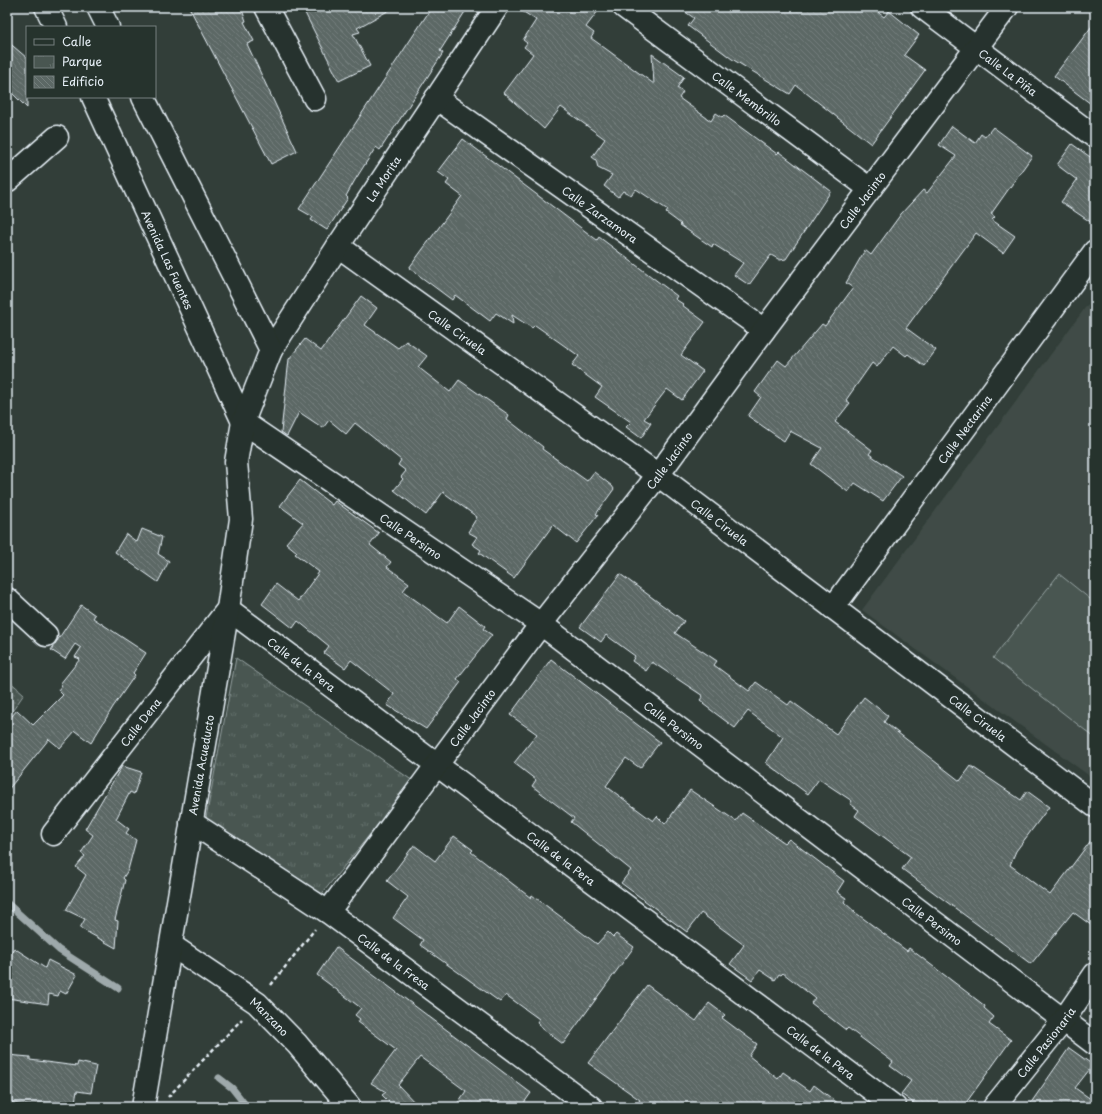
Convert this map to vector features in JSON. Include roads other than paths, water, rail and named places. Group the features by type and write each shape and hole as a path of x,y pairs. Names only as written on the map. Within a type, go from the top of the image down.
{"street":[{"path":"46,7 56,26"},
{"path":"98,7 108,26"},
{"path":"266,7 315,99"},
{"name":"La Morita","path":"243,422 271,350 338,246 497,7"},
{"name":"Calle Membrillo","path":"624,7 870,190"},
{"name":"Calle La Piña","path":"922,7 1095,137"},
{"name":"Calle Jacinto","path":"328,912 541,624 658,475 764,330 1007,7"},
{"name":"Avenida Las Fuentes","path":"93,98 243,422"},
{"path":"144,98 271,350"},
{"name":"Calle Zarzamora","path":"436,98 764,330"},
{"path":"7,181 57,137"},
{"name":"Calle Ciruela","path":"338,246 658,475 1095,806"},
{"name":"Calle Nectarina","path":"833,608 1095,251"},
{"name":"Avenida Acueducto","path":"143,1107 228,610 241,519 236,462 243,422"},
{"name":"Calle Persimo","path":"243,422 541,624 1095,1044"},
{"path":"7,599 46,635"},
{"name":"Calle de la Pera","path":"228,610 435,766 895,1107"},
{"name":"Calle Dena","path":"53,834 228,610"},
{"name":"Calle de la Fresa","path":"191,822 328,912 591,1107"},
{"name":"Manzano","path":"171,945 257,1003 297,1044 350,1107"},
{"name":"Calle Pasionaria","path":"994,1107 1063,1021 1095,974"}],"waterway":[{"path":"7,903 59,950 118,988"},
{"path":"219,1078 232,1088 247,1107"}]}
